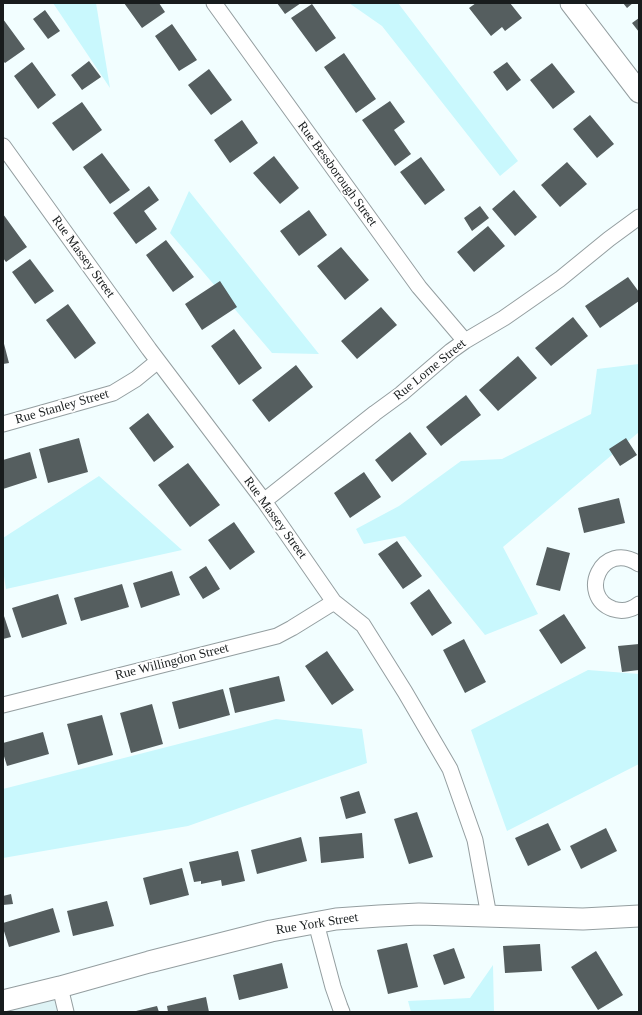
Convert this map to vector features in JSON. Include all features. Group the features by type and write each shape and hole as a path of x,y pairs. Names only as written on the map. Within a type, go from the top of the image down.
{"street":[{"name":"Rue Bessborough Street","path":"214,3 419,287 465,341"},
{"path":"572,3 639,92"},
{"name":"Rue Massey Street","path":"3,146 158,361 264,502 334,602 363,626 405,692 450,769 475,840 489,916"},
{"name":"Rue Lorne Street","path":"264,502 375,413 402,394 451,351 510,314 560,279 608,239 639,217"},
{"name":"Rue Stanley Street","path":"3,424 113,393 136,379 158,361"},
{"path":"639,564 632,559 624,557 609,561 602,566 595,582 601,601 609,607 617,610 625,610 639,604"},
{"name":"Rue Willingdon Street","path":"3,705 277,636 334,602"},
{"name":"Rue York Street","path":"3,1001 271,931 336,919 419,914 583,919 639,916"},
{"path":"316,923 333,987 342,1012"},
{"path":"60,987 66,1012"}],"shaded area":[{"path":"53,3 96,3 110,88"},
{"path":"349,3 398,3 518,161 500,176 382,26"},
{"path":"189,191 319,354 272,353 170,233"},
{"path":"639,364 639,432 503,547 538,614 485,635 405,536 364,544 356,529 399,506 461,461 502,459 591,414 597,369"},
{"path":"99,476 182,550 6,589 3,570 3,538"},
{"path":"588,670 639,674 639,764 507,831 471,730"},
{"path":"276,719 362,729 367,763 188,826 3,858 3,789"},
{"path":"493,965 494,1012 411,1012 408,1001 470,998"},
{"path":"60,987 66,1012 3,1012 3,1001"}],"building":[{"path":"124,3 159,3 165,12 142,28"},
{"path":"277,3 301,3 285,14"},
{"path":"476,3 510,3 522,18 505,31 502,27 491,36 469,8"},
{"path":"623,3 633,3 627,8"},
{"path":"312,4 336,38 316,52 291,18"},
{"path":"45,10 60,31 48,39 33,19"},
{"path":"639,18 639,32 632,23"},
{"path":"3,19 25,49 5,63 3,61"},
{"path":"172,24 197,60 179,71 155,36"},
{"path":"344,53 376,99 356,113 324,67"},
{"path":"89,61 101,77 82,90 71,75"},
{"path":"32,62 56,95 38,109 14,76"},
{"path":"507,62 521,80 507,91 493,72"},
{"path":"552,63 575,92 553,109 530,80"},
{"path":"209,69 232,100 211,115 188,85"},
{"path":"390,101 405,122 394,130 411,154 395,166 362,120"},
{"path":"82,102 102,130 73,151 52,123"},
{"path":"590,115 614,144 597,158 573,129"},
{"path":"242,120 258,143 230,163 214,140"},
{"path":"102,153 130,190 110,204 83,167"},
{"path":"274,156 299,188 280,204 253,173"},
{"path":"421,157 445,190 425,205 400,172"},
{"path":"567,162 587,184 560,207 541,185"},
{"path":"149,186 159,200 144,211 157,229 136,244 113,213"},
{"path":"514,190 537,217 515,236 492,209"},
{"path":"480,206 489,218 472,231 464,218"},
{"path":"309,210 327,235 299,256 280,231"},
{"path":"3,214 27,247 6,262 3,258"},
{"path":"488,226 505,246 474,272 457,252"},
{"path":"166,240 194,277 173,292 146,255"},
{"path":"341,247 369,280 345,300 317,266"},
{"path":"30,259 54,291 35,304 12,272"},
{"path":"628,277 639,292 639,301 600,328 585,306"},
{"path":"220,281 237,307 202,330 185,304"},
{"path":"68,304 96,343 75,359 46,320"},
{"path":"381,307 397,325 357,359 341,341"},
{"path":"573,317 588,336 551,366 535,348"},
{"path":"234,329 262,368 239,385 211,346"},
{"path":"3,340 9,363 3,364"},
{"path":"518,356 537,378 498,411 479,390"},
{"path":"296,365 313,387 269,422 252,400"},
{"path":"466,395 481,415 441,446 426,427"},
{"path":"148,413 174,447 154,462 129,428"},
{"path":"410,432 427,454 392,482 375,460"},
{"path":"79,438 88,472 48,483 39,449"},
{"path":"626,438 637,455 620,466 609,449"},
{"path":"30,452 37,478 3,489 3,460"},
{"path":"188,463 220,505 190,527 158,485"},
{"path":"364,472 381,497 350,518 334,493"},
{"path":"619,498 625,523 584,533 578,508"},
{"path":"234,522 255,552 230,570 208,540"},
{"path":"397,541 422,576 403,589 378,554"},
{"path":"547,547 570,553 560,591 536,585"},
{"path":"206,566 220,589 203,599 189,577"},
{"path":"172,571 180,595 141,608 133,583"},
{"path":"122,584 129,607 81,621 74,598"},
{"path":"429,589 452,623 432,636 410,603"},
{"path":"58,594 67,624 22,638 12,608"},
{"path":"3,613 11,637 3,639"},
{"path":"564,614 586,648 561,664 539,630"},
{"path":"464,639 486,682 465,693 443,650"},
{"path":"639,644 639,670 622,672 618,646"},
{"path":"327,651 354,690 332,705 305,666"},
{"path":"279,676 285,701 235,713 229,688"},
{"path":"223,689 230,715 179,729 172,702"},
{"path":"152,704 163,744 131,753 120,713"},
{"path":"102,715 113,755 78,765 67,724"},
{"path":"43,732 49,754 7,766 3,753 3,743"},
{"path":"359,791 366,813 346,819 340,797"},
{"path":"417,812 433,857 409,864 394,819"},
{"path":"548,823 561,850 528,866 515,838"},
{"path":"606,828 617,851 581,869 570,846"},
{"path":"362,833 364,858 321,863 319,837"},
{"path":"301,837 307,861 257,874 251,850"},
{"path":"238,851 245,881 222,886 221,880 201,884 201,881 194,882 189,862"},
{"path":"182,868 189,895 150,905 143,878"},
{"path":"11,894 13,904 3,905 3,896"},
{"path":"107,901 114,926 73,936 67,911"},
{"path":"53,908 60,932 9,947 3,928 3,923"},
{"path":"407,943 418,987 388,994 377,950"},
{"path":"540,944 542,971 505,973 503,946"},
{"path":"454,948 465,978 444,985 433,955"},
{"path":"596,951 623,995 598,1010 571,967"},
{"path":"282,963 288,988 239,1000 233,975"},
{"path":"206,997 209,1012 168,1012 167,1006"},
{"path":"157,1006 159,1012 136,1012 136,1011"}]}
